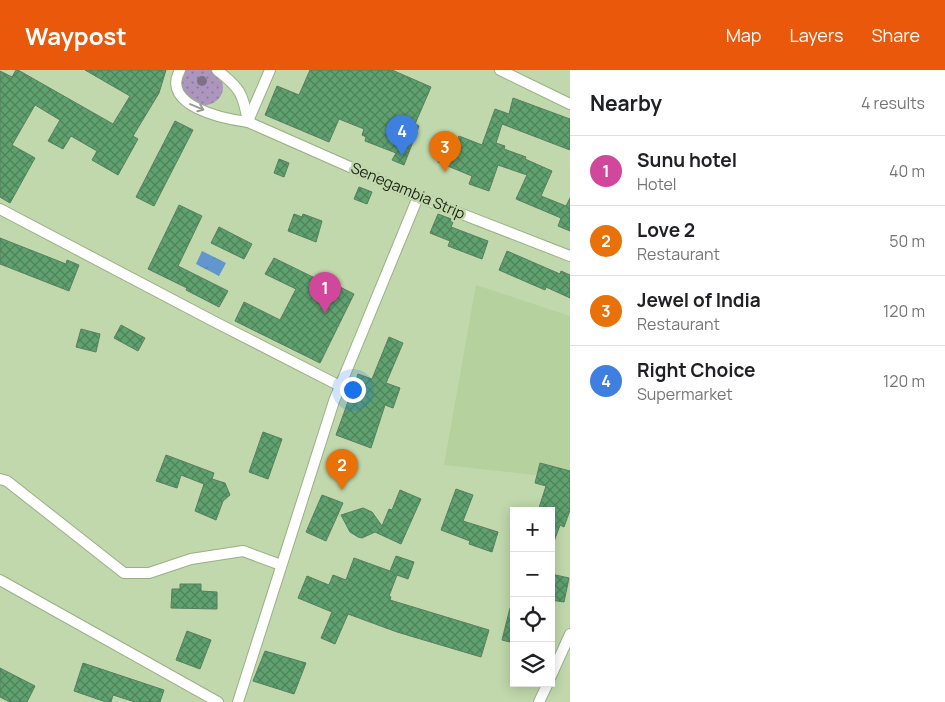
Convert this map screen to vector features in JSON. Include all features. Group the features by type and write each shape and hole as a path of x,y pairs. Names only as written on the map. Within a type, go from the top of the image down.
{"street":[{"name":"Senegambia Strip","path":"180,70 176,85 184,100 214,115 248,122 418,197 570,256"},
{"path":"217,70 234,84 242,94 248,122"},
{"path":"248,122 270,70"},
{"path":"500,70 570,104"},
{"path":"238,702 331,410 418,197"},
{"path":"0,209 340,386"},
{"path":"0,479 7,481 124,573 148,573 190,559 243,551 281,565"},
{"path":"0,580 218,702"},
{"path":"555,667 570,634"},
{"path":"539,702 546,687"}],"shaded area":[{"path":"184,70 213,70 222,83 223,90 217,101 203,106 194,105 179,86"},
{"path":"476,285 570,316 570,479 444,465"}],"water":[{"path":"202,251 226,263 219,276 196,264"}],"building":[{"path":"16,70 113,124 130,96 85,70 166,70 159,93 133,136 138,139 118,175 92,160 97,151 71,136 63,149 48,141 60,120 35,105 12,145 35,158 10,203 0,197 0,71 12,77"},
{"path":"310,70 392,70 431,87 415,124 419,126 404,165 392,160 396,153 365,141 366,137 362,135 364,129 339,119 329,142 265,115 277,86 299,95"},
{"path":"513,98 570,119 570,150 502,124 496,143 505,146 504,149 526,157 525,159 552,171 541,196 566,206 570,198 570,231 558,226 561,218 516,199 527,175 498,165 489,191 469,184 472,176 438,162 445,144 454,147 459,136 482,145 495,109 509,114"},
{"path":"175,121 193,130 154,206 136,197"},
{"path":"279,159 289,163 284,177 274,173"},
{"path":"359,187 372,192 367,204 354,199"},
{"path":"179,205 202,216 178,266 228,291 219,307 186,290 187,288 148,269"},
{"path":"294,214 302,217 303,214 322,221 316,242 288,231"},
{"path":"438,214 454,220 451,227 488,241 482,259 448,246 450,241 430,233"},
{"path":"219,227 252,244 244,259 211,243"},
{"path":"0,238 66,264 67,260 79,265 69,291 0,264"},
{"path":"507,251 560,274 561,271 570,275 570,298 546,287 545,290 499,270"},
{"path":"274,258 321,281 322,278 354,294 320,363 235,321 244,302 280,320 296,289 265,274"},
{"path":"121,325 145,338 138,351 114,338"},
{"path":"81,329 100,334 96,352 76,347"},
{"path":"389,337 403,343 386,383 400,388 393,408 385,405 371,448 336,435 358,374 372,379"},
{"path":"263,432 282,439 268,479 249,472"},
{"path":"166,455 214,473 212,479 225,483 230,495 223,501 216,520 195,511 204,484 181,475 177,488 156,481"},
{"path":"540,463 570,471 570,510 564,527 560,525 555,539 555,507 539,507 546,486 535,483"},
{"path":"456,489 473,495 463,521 498,532 492,552 469,544 470,541 441,530"},
{"path":"400,490 421,499 401,544 375,532 362,538 350,532 341,515 363,508 372,512 382,526 389,509 392,510"},
{"path":"322,495 343,503 326,541 306,532"},
{"path":"396,556 414,562 408,579 397,575 389,596 391,597 390,600 489,630 481,657 397,632 348,614 335,644 321,638 332,612 298,598 307,576 329,585 333,575 346,580 354,558 390,571"},
{"path":"555,575 569,578 564,602 555,601"},
{"path":"180,584 201,584 201,591 217,592 217,609 171,608 172,589 180,589"},
{"path":"510,608 510,642 502,640"},
{"path":"187,631 211,640 200,669 176,660"},
{"path":"265,651 306,663 294,694 253,681"},
{"path":"83,663 164,690 160,702 135,702 113,695 111,702 106,702 74,691"},
{"path":"0,668 35,686 27,702 10,702 0,697"}],"place":[{"name":"Right Choice","path":"402,156"},
{"name":"Jewel of India","path":"445,172"},
{"name":"Sunu hotel","path":"325,313"},
{"name":"Love 2","path":"342,490"}]}
